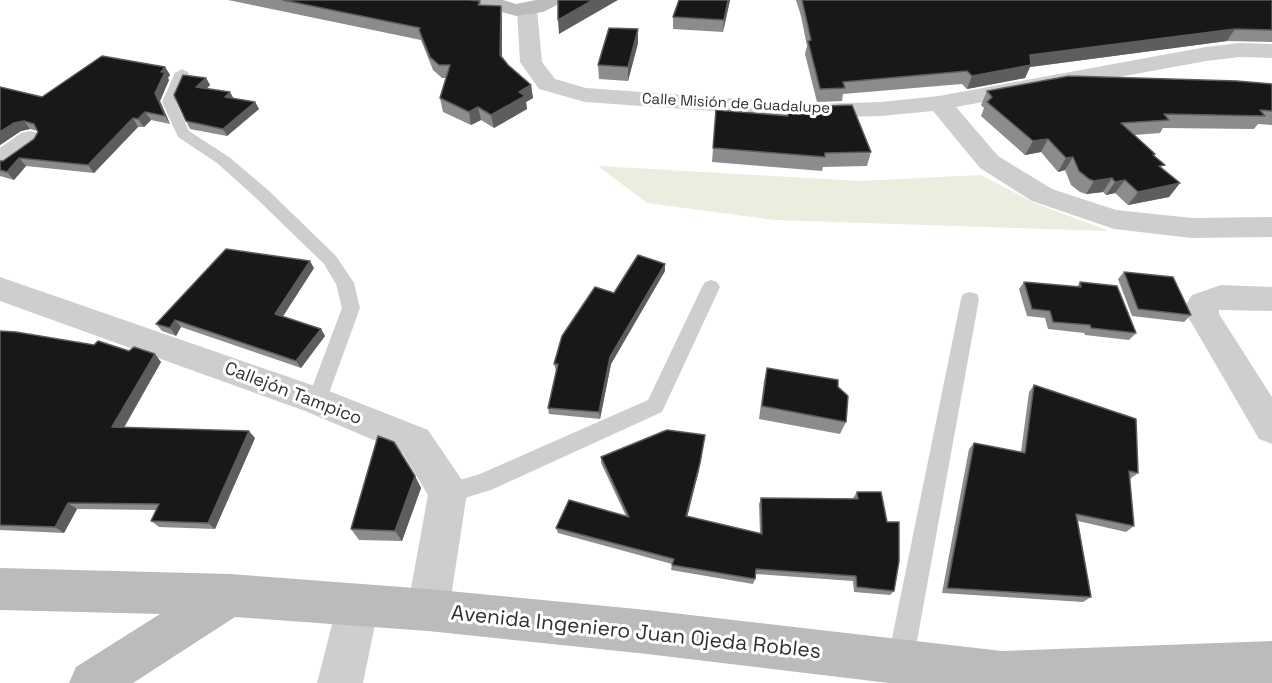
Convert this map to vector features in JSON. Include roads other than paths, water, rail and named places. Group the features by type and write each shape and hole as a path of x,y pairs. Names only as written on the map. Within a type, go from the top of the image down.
{"main road":[{"path":"419,0 458,3 491,1 506,8 526,9 545,5 552,0"},
{"name":"Avenida Ingeniero Juan Ojeda Robles","path":"0,589 230,595 428,610 647,632 900,663 1007,679 1272,663"},
{"path":"92,683 230,595"}],"street":[{"name":"Calle Misión de Guadalupe","path":"526,9 531,62 547,84 585,95 812,111 939,103 1206,54 1240,50 1272,51"},
{"name":"Calle Misión de Guadalupe","path":"1076,78 1179,80"},
{"path":"939,103 989,162 1042,195 1114,219 1192,228 1272,227"},
{"path":"0,160 30,139"},
{"name":"Callejón Tampico","path":"0,289 317,401 415,441 448,493"},
{"path":"1272,298 1221,297 1203,303 1203,315 1272,428"},
{"path":"428,610 448,493"},
{"path":"340,683 358,605"}],"lane":[{"path":"182,73 169,102 183,134 223,160 262,194 330,260 345,283 351,308 317,401"},
{"path":"448,493 483,483 655,406 711,287"},
{"path":"900,663 970,299"}]}
